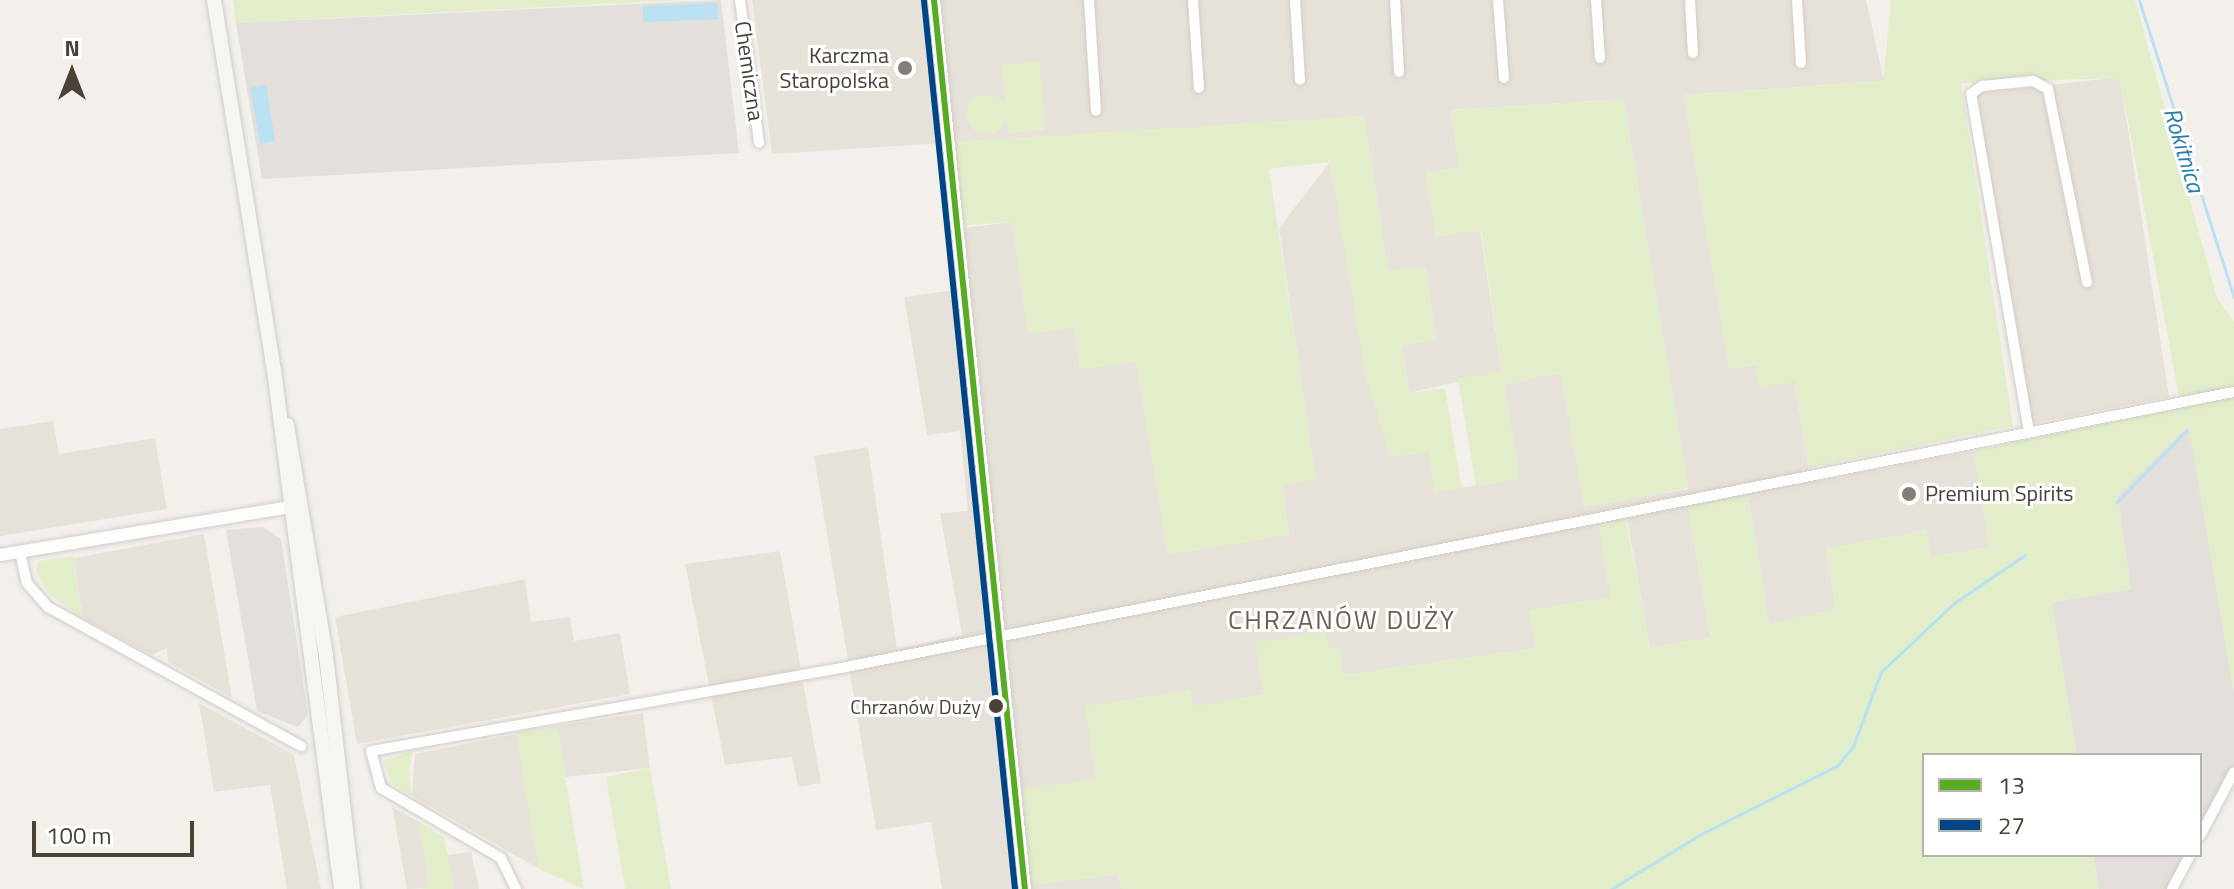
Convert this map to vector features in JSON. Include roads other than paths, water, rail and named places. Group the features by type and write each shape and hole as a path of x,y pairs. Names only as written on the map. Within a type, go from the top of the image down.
{"main road":[{"path":"214,0 296,506 353,889"},
{"path":"296,506 341,889"}],"street":[{"name":"Chemiczna","path":"740,0 759,143"},
{"path":"935,0 1025,889"},
{"path":"1089,0 1096,111"},
{"path":"1193,0 1199,88"},
{"path":"1295,0 1300,80"},
{"path":"1395,0 1399,72"},
{"path":"1498,0 1504,78"},
{"path":"1596,0 1600,58"},
{"path":"1690,0 1693,53"},
{"path":"1797,0 1801,63"},
{"path":"2029,432 1971,94 1982,86 2033,81 2048,89 2087,282"},
{"path":"516,889 501,858 381,788 371,751 998,633 2234,392"},
{"path":"0,555 296,506"},
{"path":"20,553 27,583 48,607 301,746"},
{"path":"2202,832 2234,772"},
{"path":"2172,889 2189,857"}],"water":[{"path":"717,3 718,19 643,22 643,6"},
{"path":"266,85 275,141 260,144 250,88"}],"waterway":[{"name":"Rokitnica","path":"2139,0 2234,297"},
{"path":"2117,502 2187,430"},
{"path":"1611,889 1701,834 1837,766 1853,746 1881,672 1954,603 2025,555"}],"place":[{"name":"Karczma Staropolska","path":"905,68"},
{"name":"Premium Spirits","path":"1909,494"},
{"name":"Chrzanów Duży","path":"996,706"}],"district":[{"name":"CHRZANÓW DUŻY","path":"1342,620"}]}
